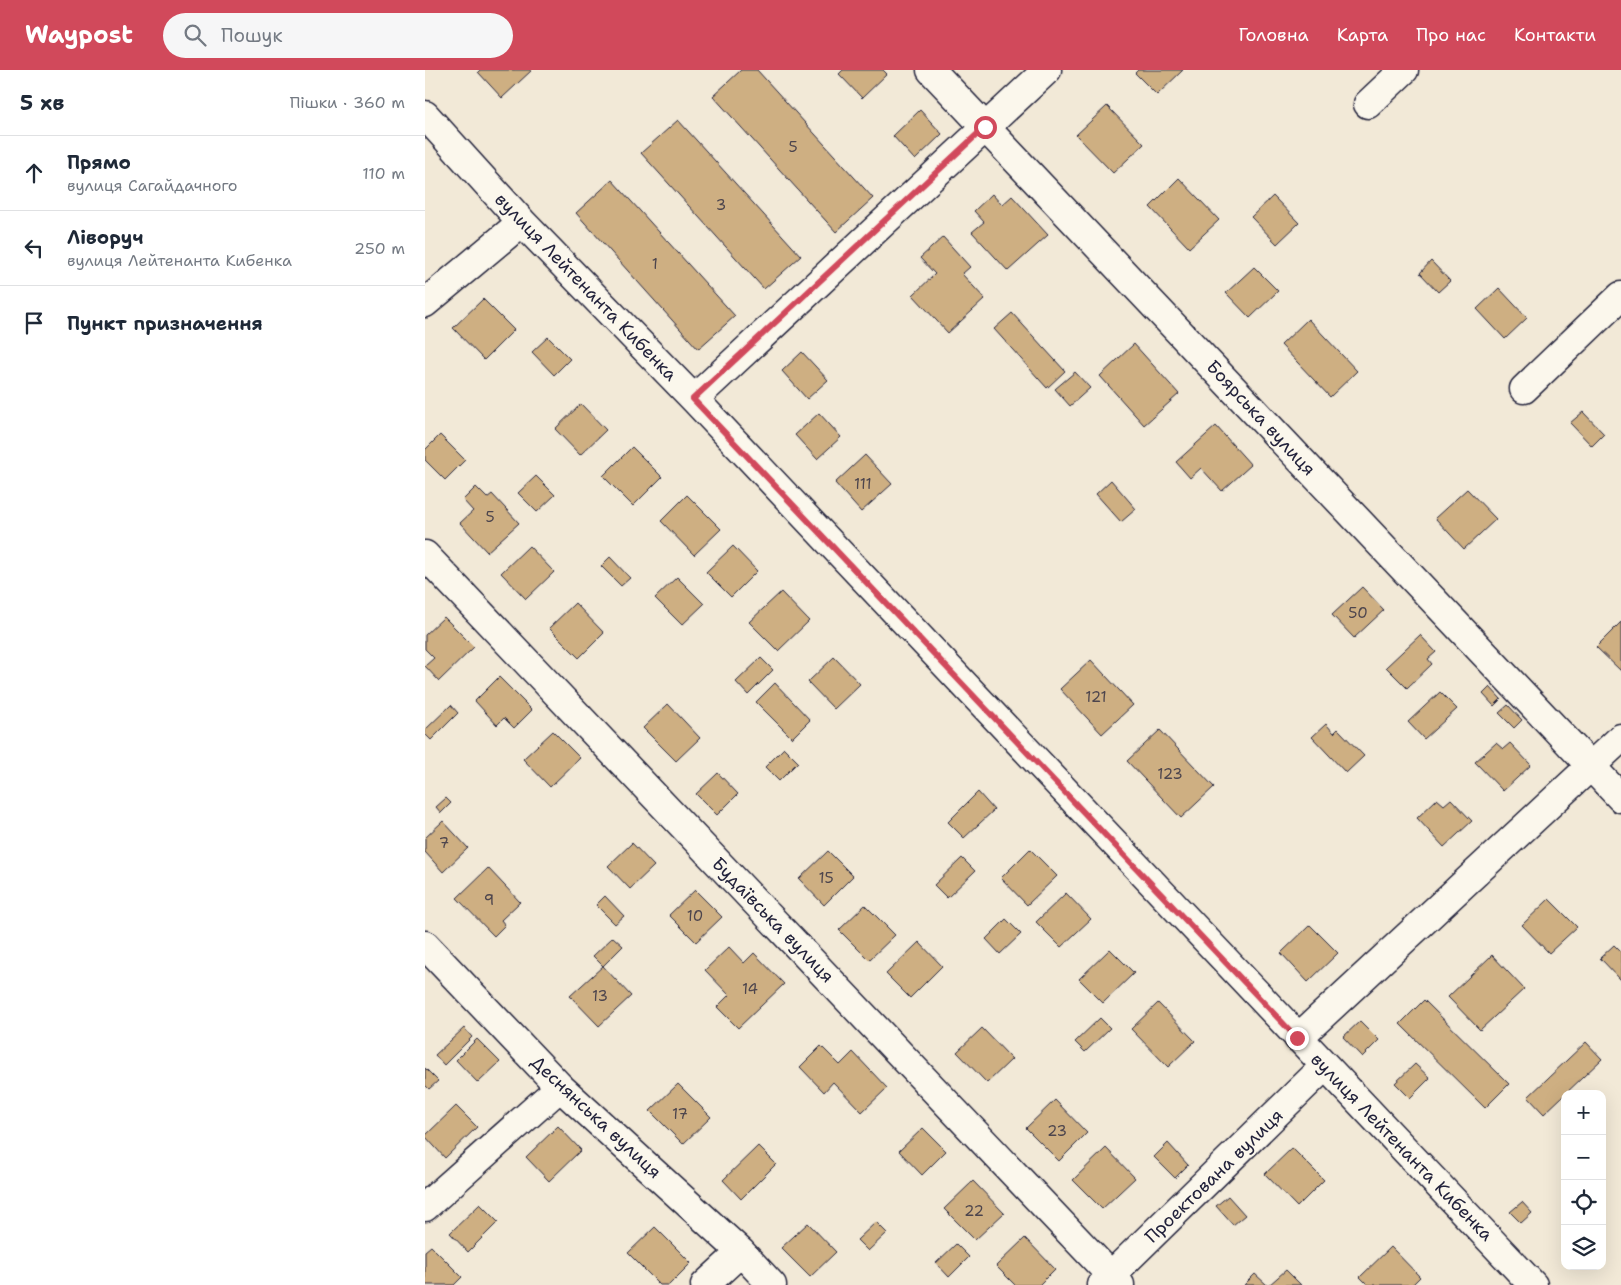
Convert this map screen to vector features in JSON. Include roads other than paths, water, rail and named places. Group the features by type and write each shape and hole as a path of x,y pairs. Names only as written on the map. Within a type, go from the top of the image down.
{"street":[{"name":"Боярська вулиця","path":"931,70 1621,798"},
{"path":"693,399 1047,70"},
{"path":"1368,104 1405,70"},
{"name":"вулиця Лейтенанта Кибенка","path":"425,115 522,222 693,399 1533,1285"},
{"path":"425,302 522,222"},
{"path":"1525,389 1621,296"},
{"name":"Будаївська вулиця","path":"425,555 1111,1282"},
{"path":"1297,1038 1592,767 1621,738"},
{"name":"Деснянська вулиця","path":"425,945 560,1087 741,1252 772,1285"},
{"name":"Проектована вулиця","path":"1111,1282 1325,1066"},
{"path":"425,1207 560,1087"},
{"path":"705,1285 741,1252"}]}
